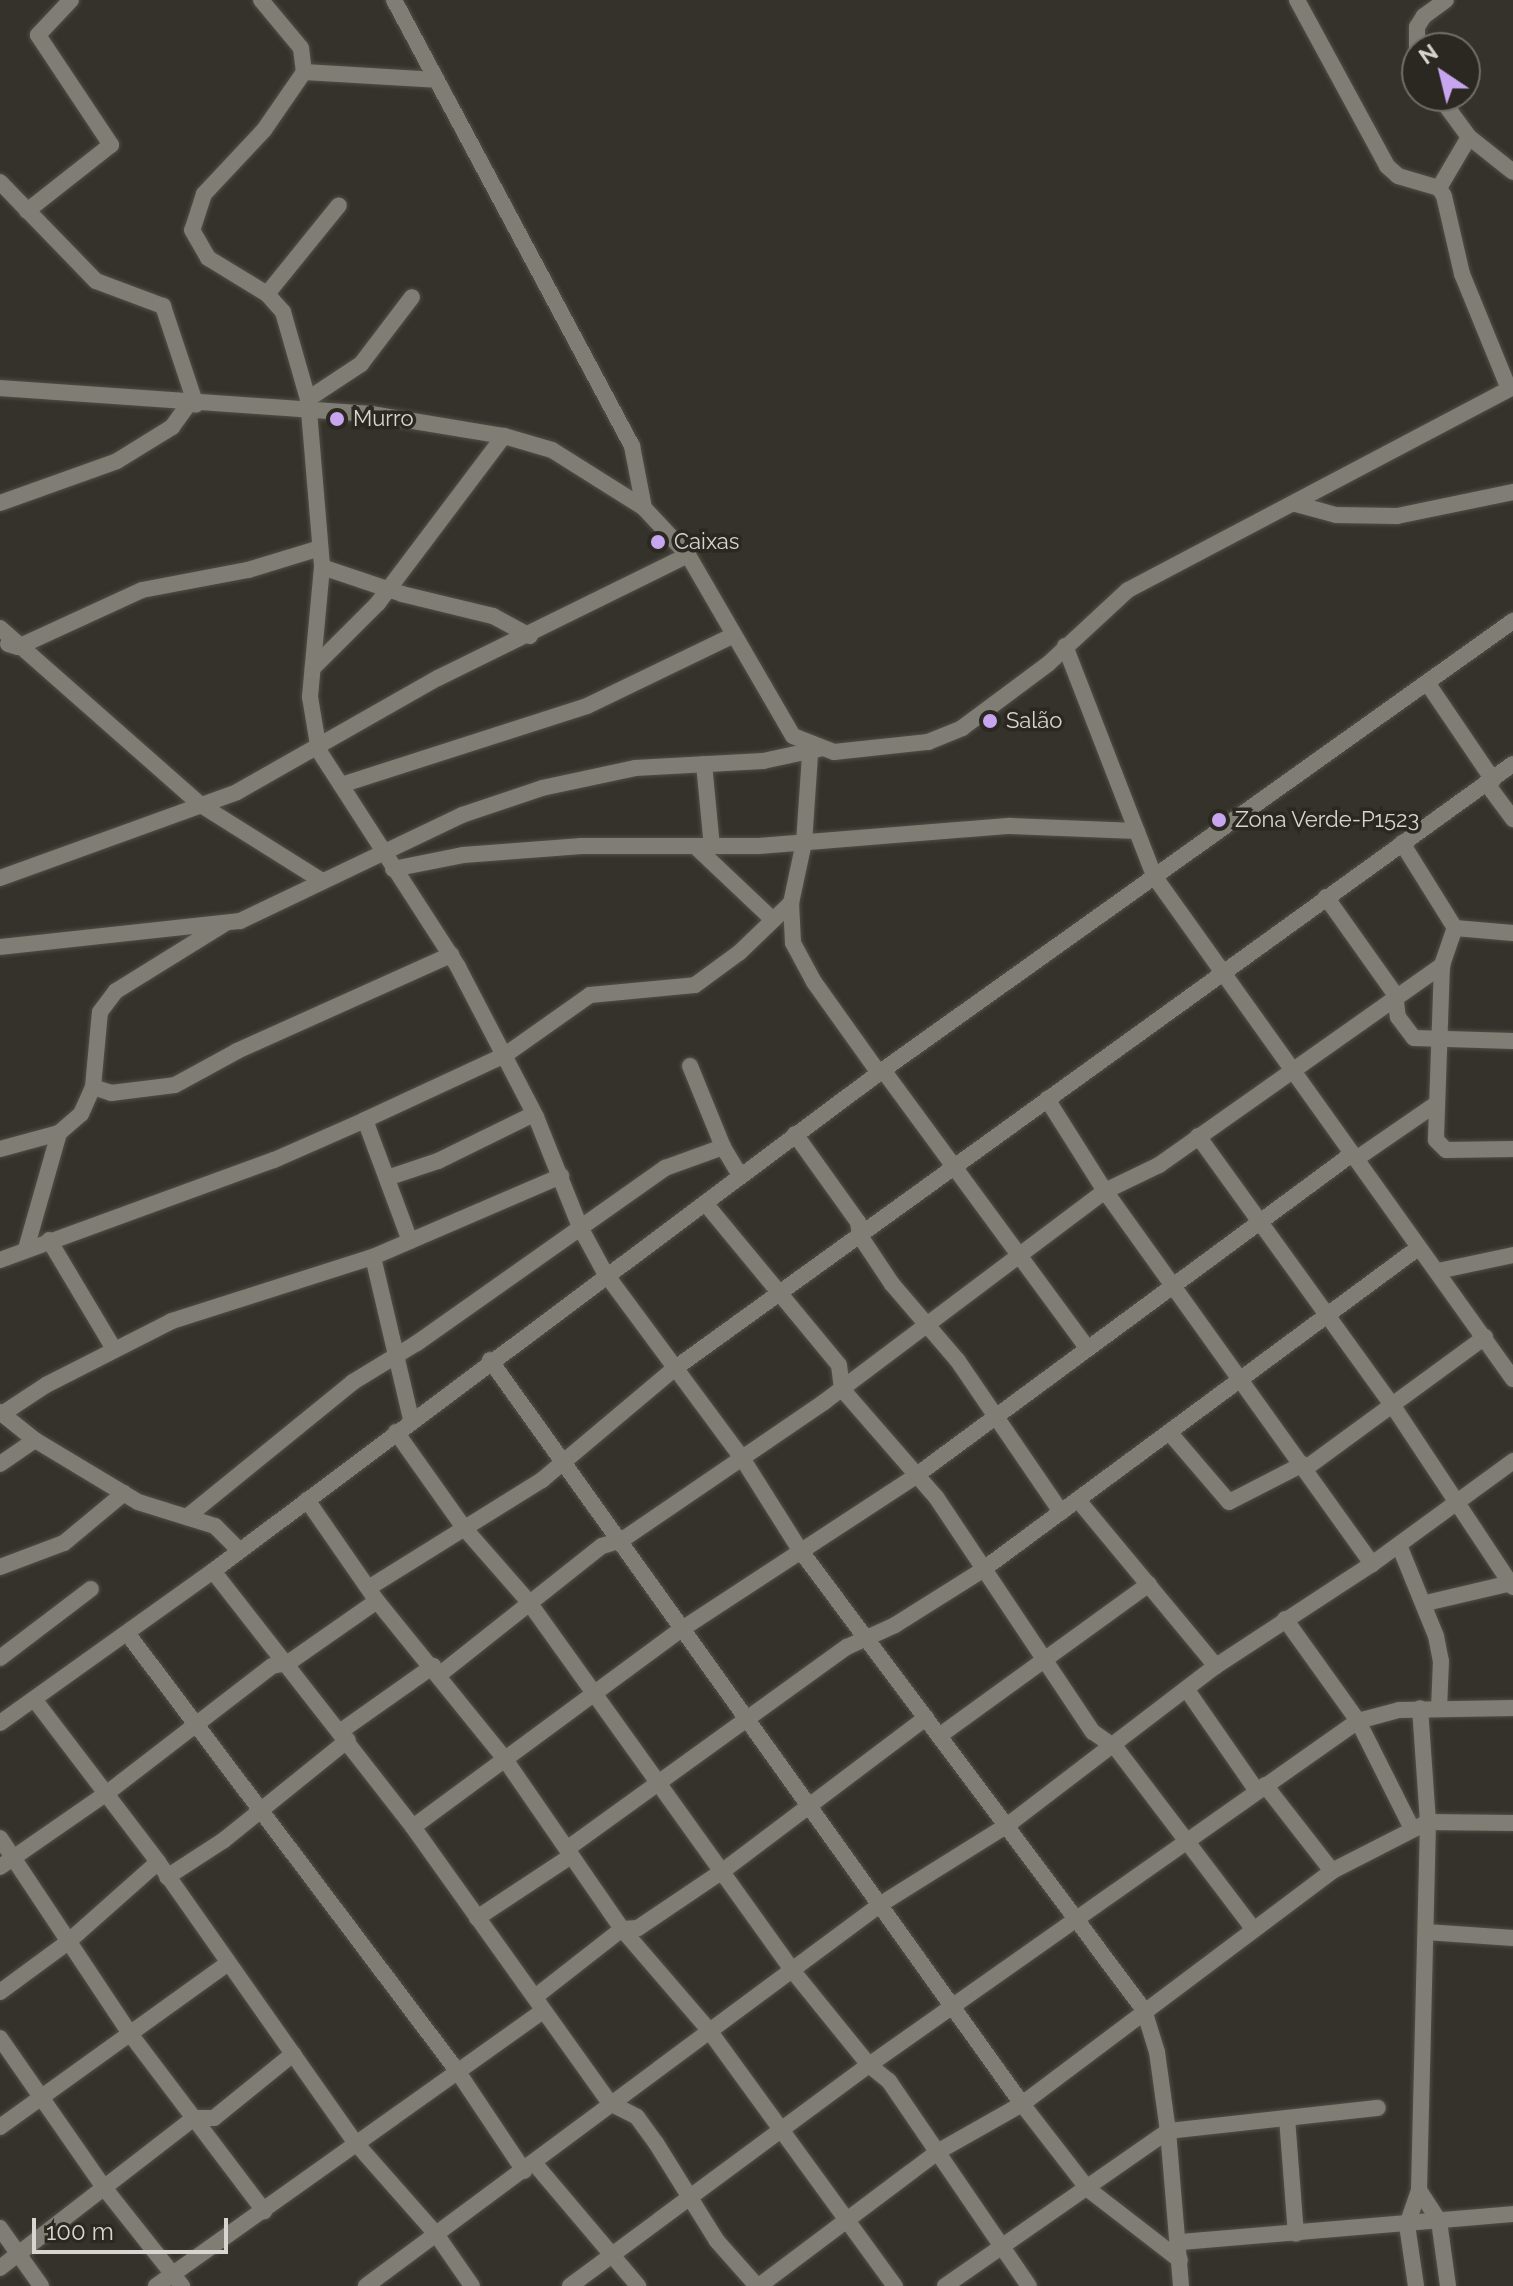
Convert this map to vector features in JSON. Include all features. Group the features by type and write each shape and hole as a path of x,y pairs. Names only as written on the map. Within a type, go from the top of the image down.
{"street":[{"path":"27,211 111,145 38,35 71,0"},
{"path":"261,0 301,48 304,72 264,130 204,194 194,216 192,230 208,258 267,294 283,312 307,403 322,567 310,697 319,751 451,955 534,1114 580,1227 605,1273 742,1458 800,1550 1009,1824 1144,2010 1157,2052 1168,2131 1180,2242 1181,2286"},
{"path":"394,0 632,446 644,508"},
{"path":"0,1149 59,1133 81,1114 93,1087 100,1012 116,991 224,924 462,815 542,788 635,768 814,752 879,751 950,733 997,705 1128,590 1511,388 1462,274 1451,214 1439,188 1398,176 1387,166 1297,0"},
{"path":"1417,32 1424,16 1446,0"},
{"path":"304,72 437,80"},
{"path":"1451,112 1469,137 1513,172"},
{"path":"1439,188 1469,137"},
{"path":"0,182 96,281 163,306 193,405"},
{"path":"267,294 339,205"},
{"path":"307,403 361,364 412,297"},
{"path":"0,388 193,405 307,403 504,436 574,461 644,508 688,555 732,636 793,736 814,752"},
{"path":"0,503 117,461 172,427 193,405"},
{"path":"313,668 347,639 390,589 504,436"},
{"path":"1296,504 1336,515 1397,516 1513,492"},
{"path":"7,647 142,590 248,570 320,548"},
{"path":"0,878 201,805 319,751 438,678 530,636 688,555"},
{"path":"322,567 390,589 493,616 530,636"},
{"path":"0,1723 240,1551 605,1273 705,1203 795,1134 1513,621"},
{"path":"0,628 7,647 201,805 322,881"},
{"path":"341,785 587,706 732,636"},
{"path":"1065,646 1154,876 1220,975 1291,1067 1512,1377"},
{"path":"1428,684 1513,819"},
{"path":"814,752 804,842 791,903 799,960 1087,1348"},
{"path":"704,764 705,848 773,920"},
{"path":"7,1862 107,1793 191,1724 272,1666 288,1663 374,1594 465,1529 502,1509 674,1369 1513,764"},
{"path":"393,869 463,855 582,846 705,848 1010,826 1137,831"},
{"path":"1402,843 1455,928"},
{"path":"1326,897 1395,994 1398,1017 1414,1038 1513,1041"},
{"path":"0,1260 274,1160 365,1120 505,1055 590,995 695,985 791,903"},
{"path":"0,947 224,924"},
{"path":"1455,928 1513,933"},
{"path":"1455,928 1442,965 1436,1039 1438,1147 1513,1149"},
{"path":"93,1087 111,1093 175,1085 237,1051 451,955"},
{"path":"0,1992 163,1870 259,1812 344,1736 602,1546 622,1540 842,1389 925,1323 1105,1191 1159,1165 1291,1067 1442,965"},
{"path":"690,1066 723,1147 740,1175"},
{"path":"1047,1099 1105,1191 1305,1466 1372,1564"},
{"path":"413,1827 682,1629 800,1550 845,1526 994,1414 1260,1224 1354,1157 1436,1104"},
{"path":"387,1178 438,1161 534,1114"},
{"path":"365,1120 410,1241"},
{"path":"26,1249 59,1133"},
{"path":"795,1134 858,1222 860,1236 994,1414 1061,1512"},
{"path":"1198,1136 1393,1406 1458,1499 1512,1585 1426,1603"},
{"path":"187,1517 329,1400 665,1168 723,1147"},
{"path":"240,1551 215,1526 124,1493 35,1440 1,1413 114,1349 172,1321 373,1257 561,1176"},
{"path":"705,1203 770,1287 783,1293 839,1365 842,1389 914,1477 936,1497 981,1571 1093,1732 1116,1748 1252,1927"},
{"path":"49,1240 114,1349"},
{"path":"477,1918 847,1647 867,1640 981,1571 1418,1248"},
{"path":"1438,1271 1513,1255"},
{"path":"373,1257 411,1419"},
{"path":"1169,1432 1229,1502 1305,1466 1393,1406 1485,1337"},
{"path":"490,1360 622,1540 682,1629 749,1717 1022,2104 1088,2189 1180,2260"},
{"path":"396,1432 465,1529 528,1601 724,1870 792,1970 869,2065 889,2081 939,2151 999,2248 1029,2286"},
{"path":"0,1464 35,1440"},
{"path":"366,2286 530,2168 708,2029 881,1904 1009,1824 1116,1748 1216,1666 1372,1564 1513,1461"},
{"path":"0,1567 64,1543 124,1493"},
{"path":"307,1500 374,1594 504,1758 622,1929 708,2029 780,2133 895,2286"},
{"path":"1078,1500 1216,1666"},
{"path":"1399,1545 1426,1603 1441,1661 1439,1709"},
{"path":"213,1571 288,1663 413,1827 610,2103 637,2117 717,2241 758,2286 939,2151 1022,2104 1252,1927 1332,1871 1428,1822 1513,1823"},
{"path":"939,1736 1044,1663 1149,1584"},
{"path":"0,1658 91,1589"},
{"path":"1285,1619 1358,1721 1412,1829"},
{"path":"127,1633 191,1724 530,2168 638,2286"},
{"path":"1187,1690 1261,1788 1332,1871"},
{"path":"34,1699 163,1870 354,2141 436,2234 472,2286"},
{"path":"570,2286 869,2065 954,2009 1077,1917 1358,1721 1420,1708 1513,1708"},
{"path":"1416,2286 1407,2225 1419,2190 1426,1932 1428,1822 1420,1708"},
{"path":"622,1929 634,1931 724,1870 926,1718"},
{"path":"0,1838 7,1862 68,1942 131,2035 264,2211"},
{"path":"156,2286 178,2280 354,2141 458,2072 622,1929"},
{"path":"1426,1932 1513,1938"},
{"path":"0,2127 228,1963"},
{"path":"0,2038 102,2185 178,2280"},
{"path":"0,2268 102,2185 194,2118 214,2118 293,2054"},
{"path":"945,2286 1168,2131 1378,2108"},
{"path":"1287,2118 1296,2234"},
{"path":"1419,2190 1439,2221 1448,2286"},
{"path":"1180,2242 1513,2214"},
{"path":"0,2228 41,2286"}],"place":[{"name":"Murro","path":"337,419"},
{"name":"Caixas","path":"658,542"},
{"name":"Salão","path":"990,721"},
{"name":"Zona Verde-P1523","path":"1219,820"}]}
